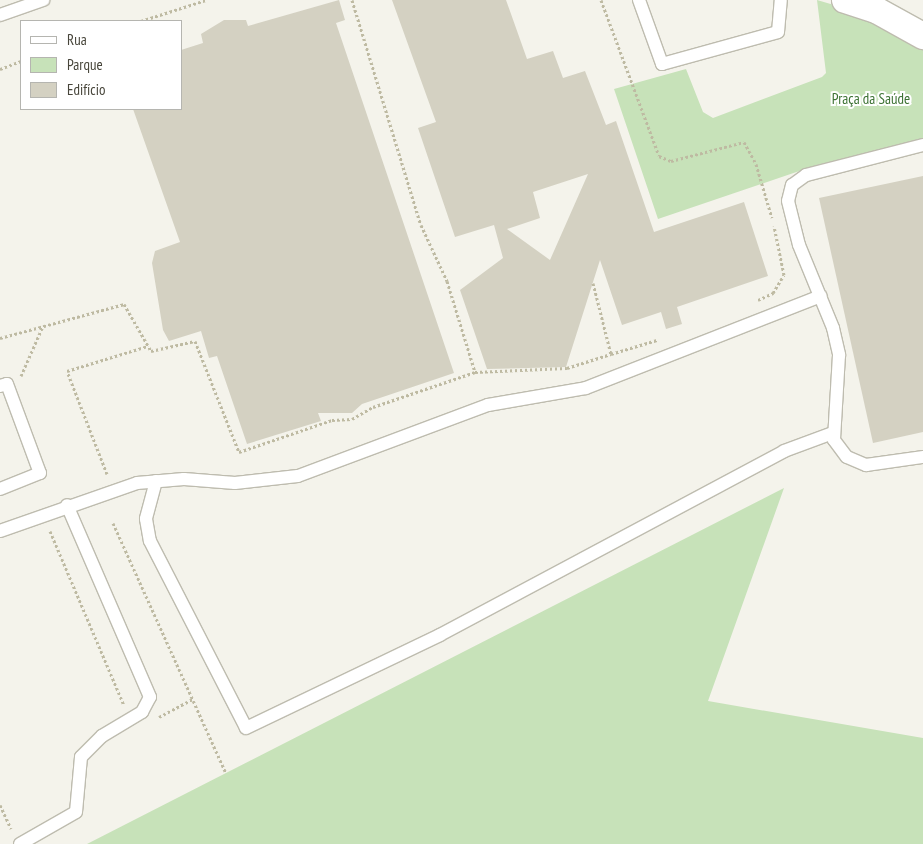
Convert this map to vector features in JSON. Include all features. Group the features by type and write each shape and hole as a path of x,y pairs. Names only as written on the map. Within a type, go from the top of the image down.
{"street":[{"path":"845,0 876,10 923,36"}],"lane":[{"path":"0,15 43,0"},
{"path":"639,0 662,64 778,32 781,0"},
{"path":"923,145 806,175 792,185 788,201 795,232 821,296 839,355 833,433 847,458 866,466 923,458"},
{"path":"0,531 67,505 128,485 156,481 235,483 298,476 488,405 586,388 821,296"},
{"path":"0,489 40,473 24,429 4,385"},
{"path":"156,481 146,519 150,541 246,728 298,705 440,635 784,451 833,433"},
{"path":"17,840 76,812 81,757 102,736 142,712 150,696 67,505"}],"path":[{"path":"144,20 206,0"},
{"path":"352,0 421,225 447,281 475,372"},
{"path":"601,0 659,156 671,161 740,142 748,146 772,218 784,275 773,293 749,304"},
{"path":"0,69 20,61"},
{"path":"593,283 611,354"},
{"path":"0,338 124,304 151,352 195,340 239,452 332,420 352,419 373,407 475,372 567,368 664,338"},
{"path":"4,385 25,372 43,326"},
{"path":"99,477 108,474 67,371 148,346"},
{"path":"113,523 226,772"},
{"path":"50,531 127,711"},
{"path":"0,805 17,840"}],"green space":[{"name":"Praça da Saúde","path":"817,0 878,18 923,40 923,140 817,165 658,219 614,89 686,69 703,112 713,118 822,77 826,73"},
{"path":"784,488 708,701 923,738 923,844 87,844"}],"building":[{"path":"339,0 345,20 336,23 454,373 362,404 352,413 318,413 321,421 247,444 217,356 209,358 201,331 169,341 163,330 152,263 155,251 180,242 133,110 182,110 182,50 203,43 201,34 224,20 246,20 248,26"},
{"path":"392,0 506,0 527,59 553,51 563,78 585,71 606,125 616,121 654,232 744,202 768,276 677,307 682,324 666,329 661,312 622,325 600,260 566,367 487,369 460,290 503,258 494,225 455,237 418,128 436,122","holes":["588,174 550,260 507,229 540,218 533,192"]},
{"path":"923,176 923,432 873,443 819,198"}]}
